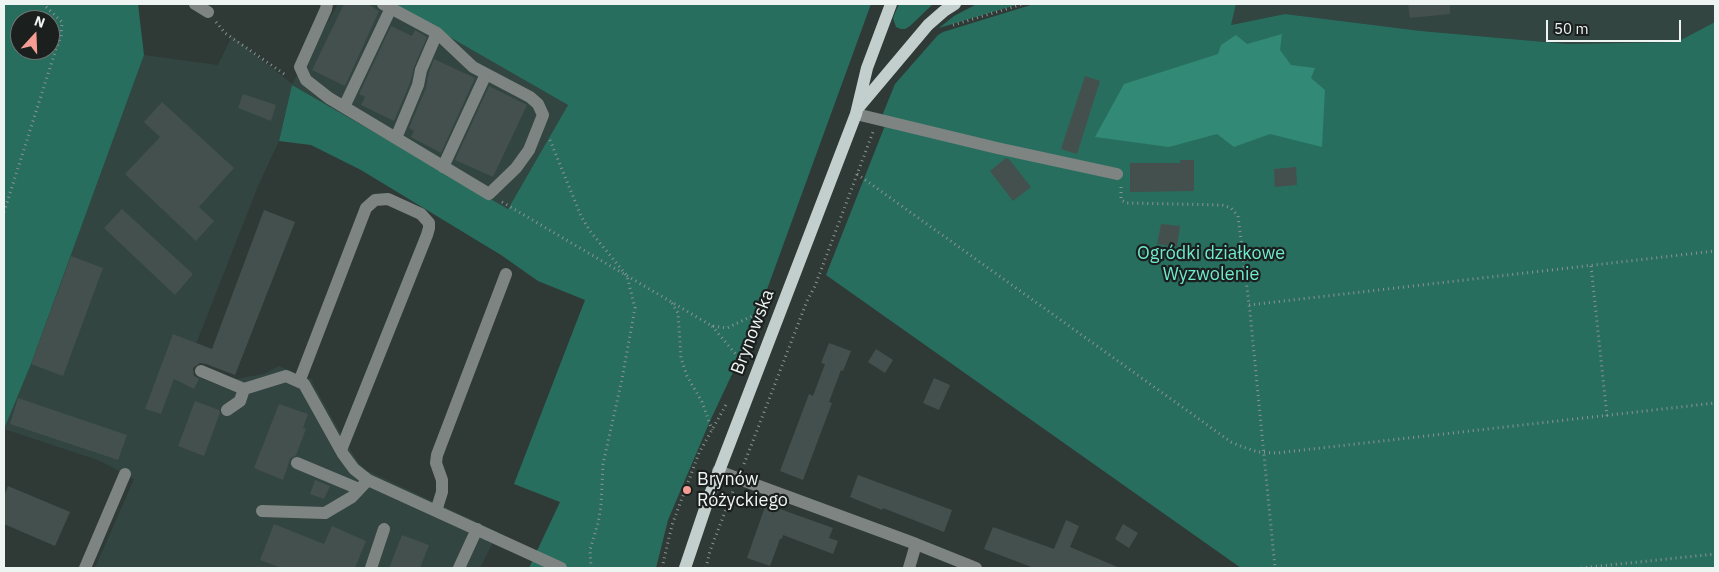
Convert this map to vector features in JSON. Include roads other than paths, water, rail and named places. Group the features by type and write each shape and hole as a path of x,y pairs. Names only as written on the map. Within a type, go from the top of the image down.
{"main road":[{"path":"857,111 867,68 892,4"},
{"path":"857,111 928,25 955,4"},
{"name":"Brynowska","path":"685,568 718,472 857,111"}],"street":[{"path":"195,4 208,12"},
{"path":"326,4 326,9 300,67 306,80 329,98 488,194 516,168 529,150 543,115 538,104 473,67 437,33 387,6 344,107"},
{"path":"396,138 418,86 421,70 437,33"},
{"path":"443,167 486,74"},
{"path":"857,111 878,119 1117,174"},
{"path":"299,382 366,208 375,200 388,199 421,214 428,223 429,228 341,450"},
{"path":"436,511 442,492 442,480 436,463 437,455 506,274"},
{"path":"201,372 244,389 286,376 304,384 341,450 364,485"},
{"path":"227,410 240,401 244,389"},
{"path":"297,463 436,511 561,568"},
{"path":"718,472 916,544 976,568"},
{"path":"85,568 125,474"},
{"path":"262,511 325,513 352,497 364,485"},
{"path":"372,568 384,529"},
{"path":"459,568 477,529"},
{"path":"909,568 916,544"}],"place":[{"name":"Brynów Różyckiego","path":"687,490"}],"park label":[{"name":"Ogródki działkowe Wyzwolenie","path":"1211,264"}]}
